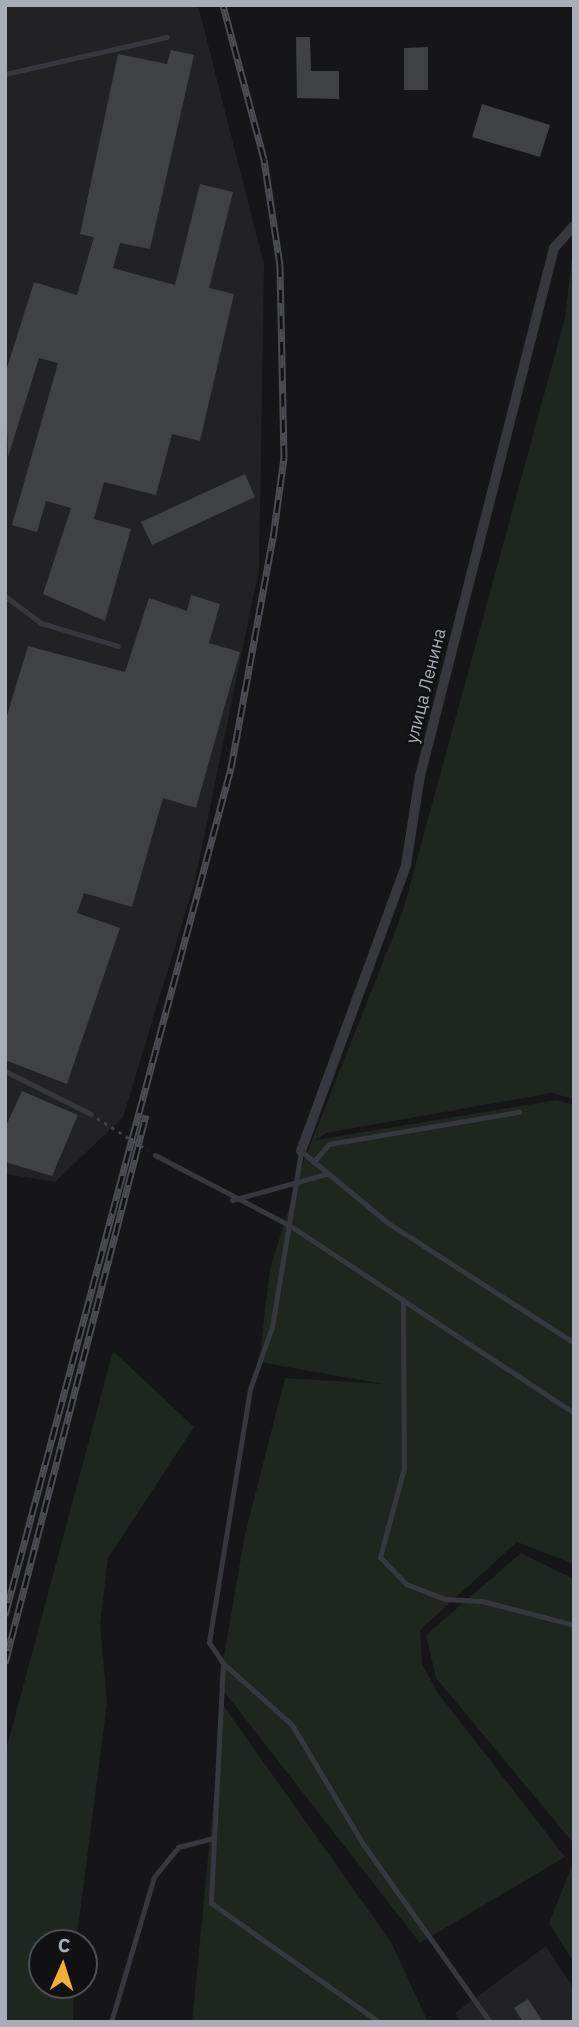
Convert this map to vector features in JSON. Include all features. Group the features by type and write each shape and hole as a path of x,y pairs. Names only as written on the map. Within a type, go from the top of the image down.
{"street":[{"name":"улица Ленина","path":"301,1151 406,865 420,776 554,248 574,226"}],"lane":[{"path":"5,75 167,37"},
{"path":"5,596 41,623 118,646"},
{"path":"5,1071 91,1115"},
{"path":"313,1162 329,1144 519,1112"},
{"path":"301,1151 388,1223 574,1343"},
{"path":"301,1151 272,1327 250,1389 209,1642 223,1663 292,1725 363,1844 490,2022"},
{"path":"155,1156 232,1200 289,1225 574,1413"},
{"path":"232,1200 327,1174"},
{"path":"403,1301 404,1468 380,1557 406,1584 445,1599 482,1601 574,1625"},
{"path":"223,1663 211,1903 379,2022"},
{"path":"111,2022 154,1877 178,1847 213,1838"}],"path":[{"path":"91,1115 155,1156"}],"shaded area":[{"path":"5,5 198,5 264,265 259,569 195,881 123,1117 55,1182 5,1174"},
{"path":"574,239 574,1099 551,1093 326,1133 315,1140 557,1100 574,1105 574,1564 517,1542 420,1630 422,1664 438,1693 565,1857 420,1943 219,1685 245,1534 285,1378 383,1384 259,1362 270,1269 303,1163 402,914 565,318"},
{"path":"113,1351 194,1427 108,1558 100,1625 107,1703 78,1929 28,1929 28,1999 74,1999 73,2022 5,2022 5,1754"},
{"path":"521,1553 574,1579 574,1844 436,1678 426,1635"},
{"path":"223,1705 391,1942 428,2022 192,2022"},
{"path":"574,1861 574,1963 549,1923"},
{"path":"546,1946 574,1989 574,2022 461,2022 455,2013"}],"building":[{"path":"296,37 310,37 311,71 339,71 339,99 297,98"},
{"path":"428,47 428,90 404,90 404,48"},
{"path":"171,50 194,55 150,249 120,243 113,268 175,285 200,184 233,192 209,288 234,294 200,441 172,434 156,495 104,482 94,519 131,529 105,621 43,594 71,508 46,501 37,532 12,525 58,363 39,358 8,457 5,374 34,282 77,295 94,237 80,234 118,54 167,64"},
{"path":"482,104 550,125 540,157 472,137"},
{"path":"245,474 255,497 152,545 141,522"},
{"path":"191,595 220,604 209,643 240,652 196,808 163,798 132,907 84,893 77,913 120,928 67,1084 5,1060 5,722 28,646 125,672 149,598 187,611"},
{"path":"22,1091 78,1115 52,1176 5,1162 5,1128"},
{"path":"528,1999 543,2022 523,2022 514,2008"}],"railway":[{"path":"5,1615 231,768 273,538 284,458 280,265 264,159 223,5"},
{"path":"5,1663 146,1115"}]}
